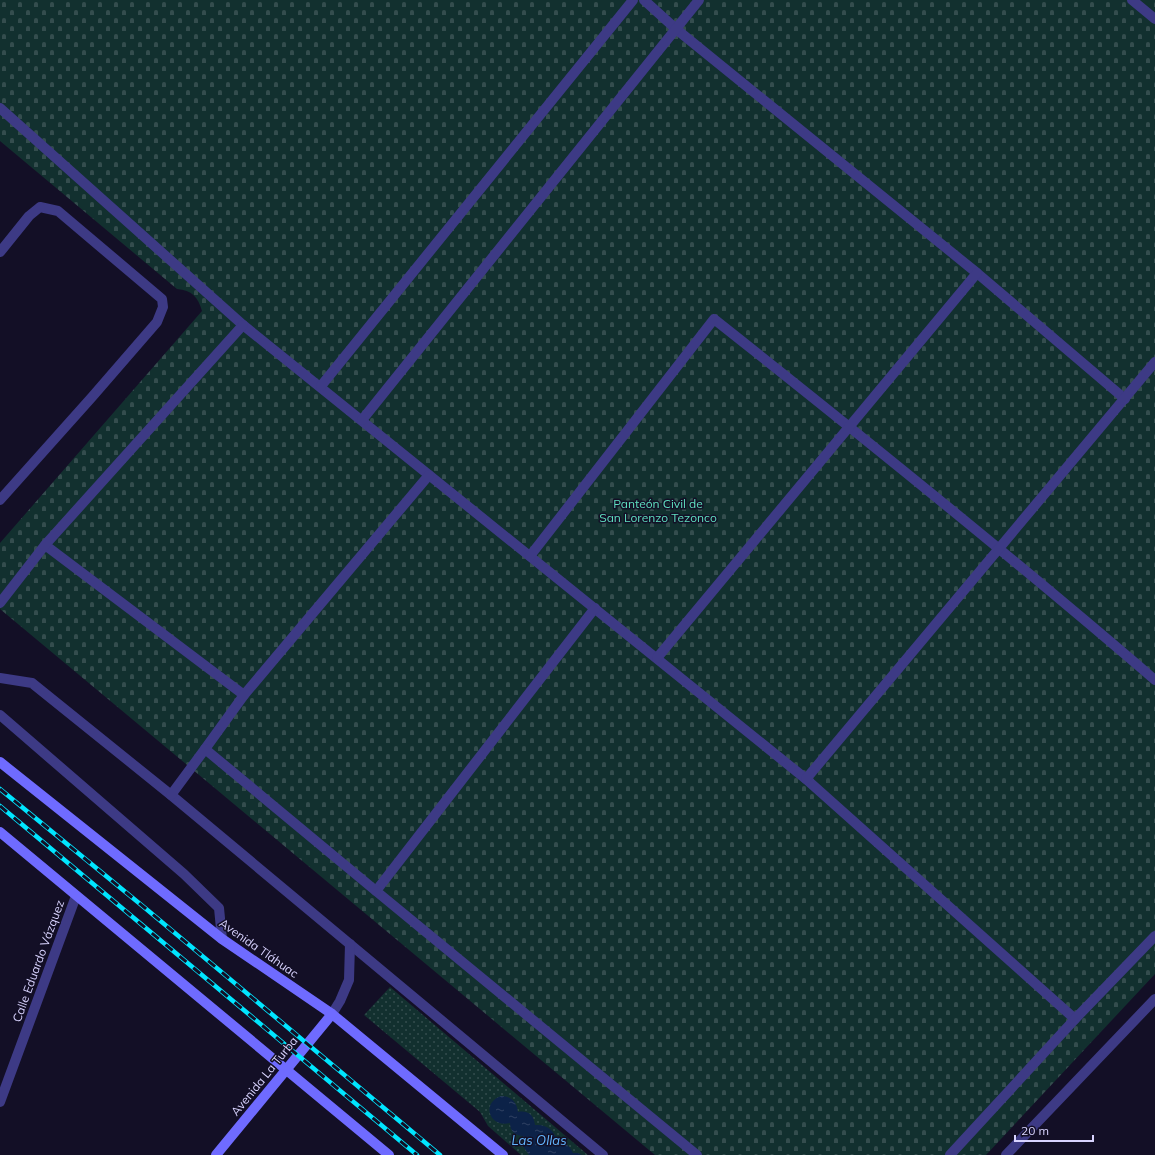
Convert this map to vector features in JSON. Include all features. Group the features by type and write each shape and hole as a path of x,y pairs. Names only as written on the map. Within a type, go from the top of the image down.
{"main road":[{"name":"Avenida Tláhuac","path":"0,762 222,938 332,1014 503,1155"},
{"path":"0,832 389,1155"},
{"name":"Avenida La Turba","path":"216,1155 332,1014"}],"street":[{"path":"321,386 633,0"},
{"path":"644,0 676,29 977,273 1124,399"},
{"path":"362,420 699,0"},
{"path":"1132,0 1155,19"},
{"path":"0,108 243,324 806,779 1075,1020"},
{"path":"0,252 30,216 40,207 58,211 162,299 163,307 157,322 0,500"},
{"path":"657,658 977,273"},
{"path":"530,556 714,319 850,427 1092,626 1155,680"},
{"path":"0,602 45,545 243,324"},
{"path":"806,779 1155,362"},
{"path":"172,795 244,695 429,475"},
{"path":"45,545 244,695"},
{"path":"376,891 595,608"},
{"path":"0,678 32,682 172,795 603,1155"},
{"path":"0,715 184,874 219,908 222,938"},
{"path":"205,749 696,1155"},
{"name":"Calle Eduardo Vázquez","path":"0,1102 76,896"},
{"path":"950,1155 1155,936"},
{"path":"332,1014 350,980 350,944"},
{"path":"1006,1155 1155,999"}],"green space":[{"name":"Panteón Civil de San Lorenzo Tezonco","path":"0,0 1155,0 1155,974 986,1155 655,1155 0,609 0,543 202,311 199,302 194,295 187,291 177,289 0,141"},
{"path":"390,987 588,1155 521,1155 488,1126 480,1112 364,1015"}],"water":[{"name":"Las Ollas","path":"501,1096 511,1098 516,1105 518,1112 530,1114 535,1125 550,1129 555,1135 557,1143 565,1144 569,1146 573,1153 582,1155 529,1155 523,1146 523,1136 514,1132 510,1123 503,1124 497,1122 490,1114 491,1104 495,1099"}],"railway":[{"path":"0,789 145,908 440,1155"},
{"path":"0,806 417,1155"}]}
